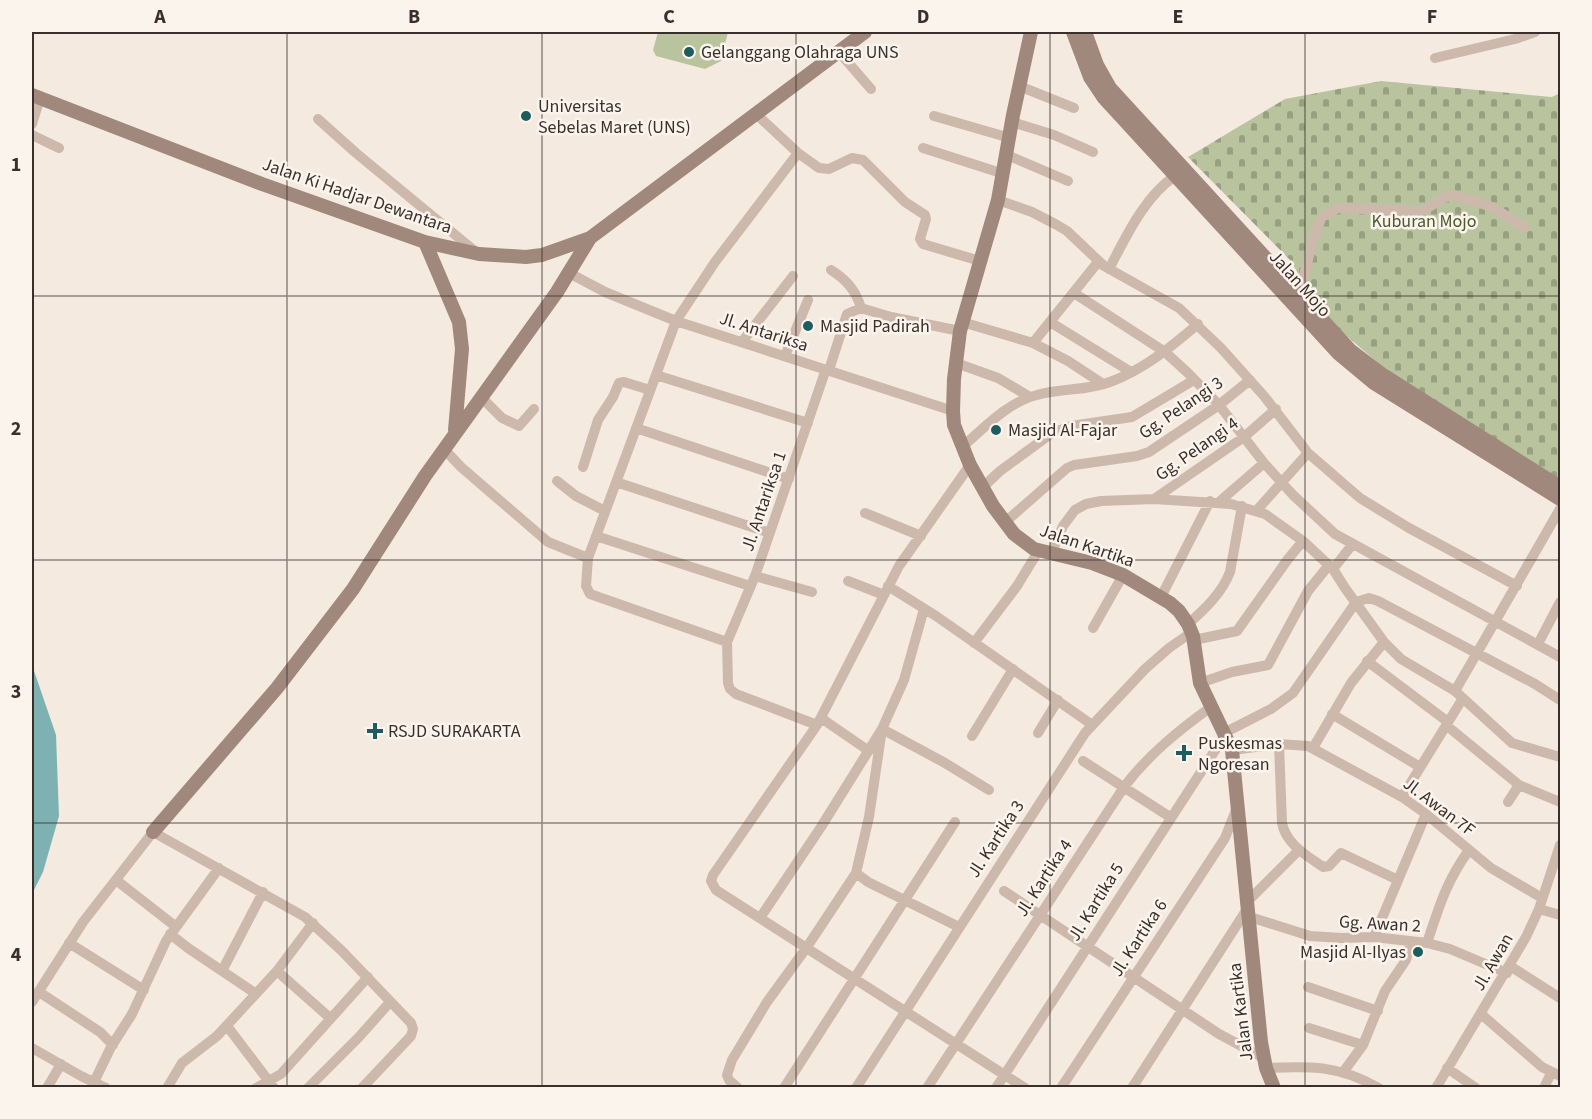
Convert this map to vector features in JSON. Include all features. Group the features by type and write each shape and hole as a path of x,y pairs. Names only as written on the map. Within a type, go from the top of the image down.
{"street":[{"name":"Jalan Ki Hadjar Dewantara","path":"36,96 272,187 425,242 502,257 542,255 590,238 865,32"},
{"name":"Jalan Kartika","path":"1031,32 998,200 961,327 956,363 954,425 970,465 1004,523 1024,543 1045,552 1123,575 1161,597 1179,611 1191,632 1200,683 1232,750 1265,1063 1274,1088"},
{"name":"Jalan Mojo","path":"1073,32 1081,58 1097,88 1175,176 1242,238 1338,353 1374,383 1560,499"},
{"path":"1086,32 1097,65 1110,88 1242,238 1299,294 1350,350 1376,370 1560,487"},
{"path":"1434,58 1535,32"},
{"path":"839,52 871,89"},
{"path":"1019,86 1074,108"},
{"path":"32,124 36,96"},
{"path":"755,113 813,165 826,170 852,158 863,160 905,202 925,215 920,239 923,244 980,261"},
{"path":"934,116 1010,138"},
{"path":"318,119 479,254"},
{"path":"1012,122 1054,135 1093,152"},
{"path":"32,135 59,148"},
{"path":"922,148 1004,174"},
{"path":"798,153 715,262 676,321 588,558 586,586 591,594 727,642 730,690 819,722 869,751"},
{"path":"1007,154 1068,181"},
{"path":"1109,269 1144,209 1163,186 1175,176"},
{"path":"1299,294 1315,233 1322,217 1338,208 1418,211 1426,209 1445,197 1454,195 1492,207 1524,227"},
{"path":"998,200 1032,212 1067,231 1098,262 1179,308 1197,324 1276,409 1308,453 1360,498 1386,515 1517,586"},
{"path":"32,1002 69,943 153,832 277,688 353,589 444,449 569,273 590,238"},
{"path":"425,242 459,322 462,358 455,433"},
{"path":"1034,343 1098,262"},
{"path":"831,270 849,284 858,297 861,308 891,317 961,327 1034,343 1068,361 1103,384"},
{"name":"Jl. Antariksa","path":"569,273 604,292 676,321 953,411"},
{"path":"742,342 793,276"},
{"path":"1074,292 1165,352 1219,405 1264,463 1318,520 1352,545 1497,621 1560,657"},
{"path":"785,356 808,300"},
{"name":"Jl. Antariksa 1","path":"727,642 770,533 848,314 861,308"},
{"path":"1050,322 1131,372"},
{"path":"962,447 1007,410 1030,397 1103,384 1131,372 1165,352 1197,324"},
{"path":"956,363 998,378 1030,397"},
{"path":"656,375 808,423"},
{"path":"983,487 1000,471 1052,433 1071,426 1132,417 1194,380"},
{"name":"Gg. Pelangi 3","path":"1004,523 1067,468 1149,452 1219,405 1250,380"},
{"path":"583,467 598,420 620,383 624,382 650,390"},
{"path":"481,397 502,418 515,425 523,426 534,410"},
{"name":"Gg. Pelangi 4","path":"975,643 1045,552 1070,515 1086,504 1110,500 1154,499 1244,437 1276,409"},
{"path":"636,428 789,479"},
{"path":"444,449 461,467 548,542 588,558"},
{"path":"1257,510 1308,453"},
{"path":"1161,597 1214,502 1264,463"},
{"path":"970,465 905,556 819,722 711,881 716,890 1025,1088"},
{"path":"557,480 576,496 605,512"},
{"path":"616,482 770,533"},
{"path":"1154,499 1214,502 1257,510 1303,541 1331,567 1384,642 1401,659 1459,694 1512,743 1560,757"},
{"name":"Jl. Kartika 3","path":"856,1088 1091,724 1152,663 1191,632 1226,581 1230,572 1242,506"},
{"path":"1402,797 1447,724 1478,654 1560,509"},
{"path":"865,513 921,536"},
{"path":"596,536 752,581 812,592"},
{"path":"1191,632 1237,631 1303,541"},
{"path":"1200,683 1232,672 1268,665 1308,591 1352,545"},
{"path":"1093,628 1123,575"},
{"path":"848,581 886,590 924,609 1091,724"},
{"path":"1224,734 1271,709 1293,693 1356,602 1366,598 1372,598 1560,700"},
{"path":"1538,644 1560,602"},
{"path":"760,918 882,729 906,674 924,609"},
{"path":"1232,750 1279,744 1304,744 1313,748 1351,683 1384,642"},
{"path":"1368,661 1519,785 1560,802"},
{"path":"972,736 1013,669"},
{"path":"1038,733 1058,700"},
{"name":"Jl. Kartika 4","path":"927,1088 1124,787 1164,744 1211,707"},
{"path":"1332,714 1420,767"},
{"path":"882,729 989,790"},
{"path":"738,1088 729,1080 728,1070 732,1060 767,1002 856,873 866,829 882,729"},
{"name":"Jl. Kartika 5","path":"996,1088 1224,734"},
{"path":"1279,744 1282,823 1284,832 1299,850 1323,867 1329,866 1341,853 1398,880"},
{"name":"Jl. Awan 7F","path":"1313,748 1402,797 1498,873 1542,898"},
{"path":"1083,761 1170,817"},
{"path":"1508,802 1519,785"},
{"name":"Jl. Kartika 6","path":"1061,1088 1225,838 1238,804"},
{"path":"1374,936 1426,814"},
{"path":"784,1088 955,822"},
{"path":"153,832 263,892 313,923 411,1023 413,1033 362,1088"},
{"name":"Jl. Awan","path":"1436,1088 1508,969 1539,909 1542,898 1556,874 1560,845"},
{"path":"1132,1088 1249,908 1299,850"},
{"path":"1427,942 1444,891 1469,850"},
{"path":"88,1083 126,1025 161,950 173,930 219,868"},
{"path":"856,873 868,882 959,927"},
{"path":"116,880 222,971 255,993"},
{"path":"1004,891 1265,1063 1344,1071 1379,1088"},
{"path":"222,971 263,892"},
{"name":"Gg. Awan 2","path":"1249,908 1310,936 1342,938 1374,936 1427,942 1508,969 1560,998"},
{"path":"1539,909 1560,915"},
{"path":"166,1088 182,1063 211,1042 277,971 313,923"},
{"path":"1344,1071 1363,1045 1385,991 1406,960 1411,941"},
{"path":"69,943 144,990"},
{"path":"277,971 330,1018"},
{"path":"256,1088 272,1084 368,977"},
{"path":"1308,987 1378,1011"},
{"path":"39,992 100,1032 113,1045"},
{"path":"308,1088 390,1002"},
{"path":"1481,1014 1537,1063 1556,1074 1544,1088"},
{"path":"227,1026 272,1084"},
{"path":"1309,1028 1363,1045"},
{"path":"32,1048 61,1064 88,1083 106,1088"},
{"path":"47,1088 61,1064"},
{"path":"1447,1068 1476,1088"}],"green space":[{"name":"Gelanggang Olahraga UNS","path":"658,32 728,32 721,61 705,69 656,56 653,50"},
{"name":"Kuburan Mojo","path":"1381,81 1552,97 1560,93 1560,487 1405,386 1342,332 1313,301 1291,261 1188,157 1285,99"}],"water":[{"path":"32,665 56,735 59,816 43,872 32,894"}],"place":[{"name":"Gelanggang Olahraga UNS","path":"689,52"},
{"name":"Universitas Sebelas Maret (UNS)","path":"526,116"},
{"name":"Masjid Padirah","path":"808,326"},
{"name":"Masjid Al-Fajar","path":"996,430"},
{"name":"RSJD SURAKARTA","path":"375,731"},
{"name":"Puskesmas Ngoresan","path":"1184,753"},
{"name":"Masjid Al-Ilyas","path":"1418,952"}]}
